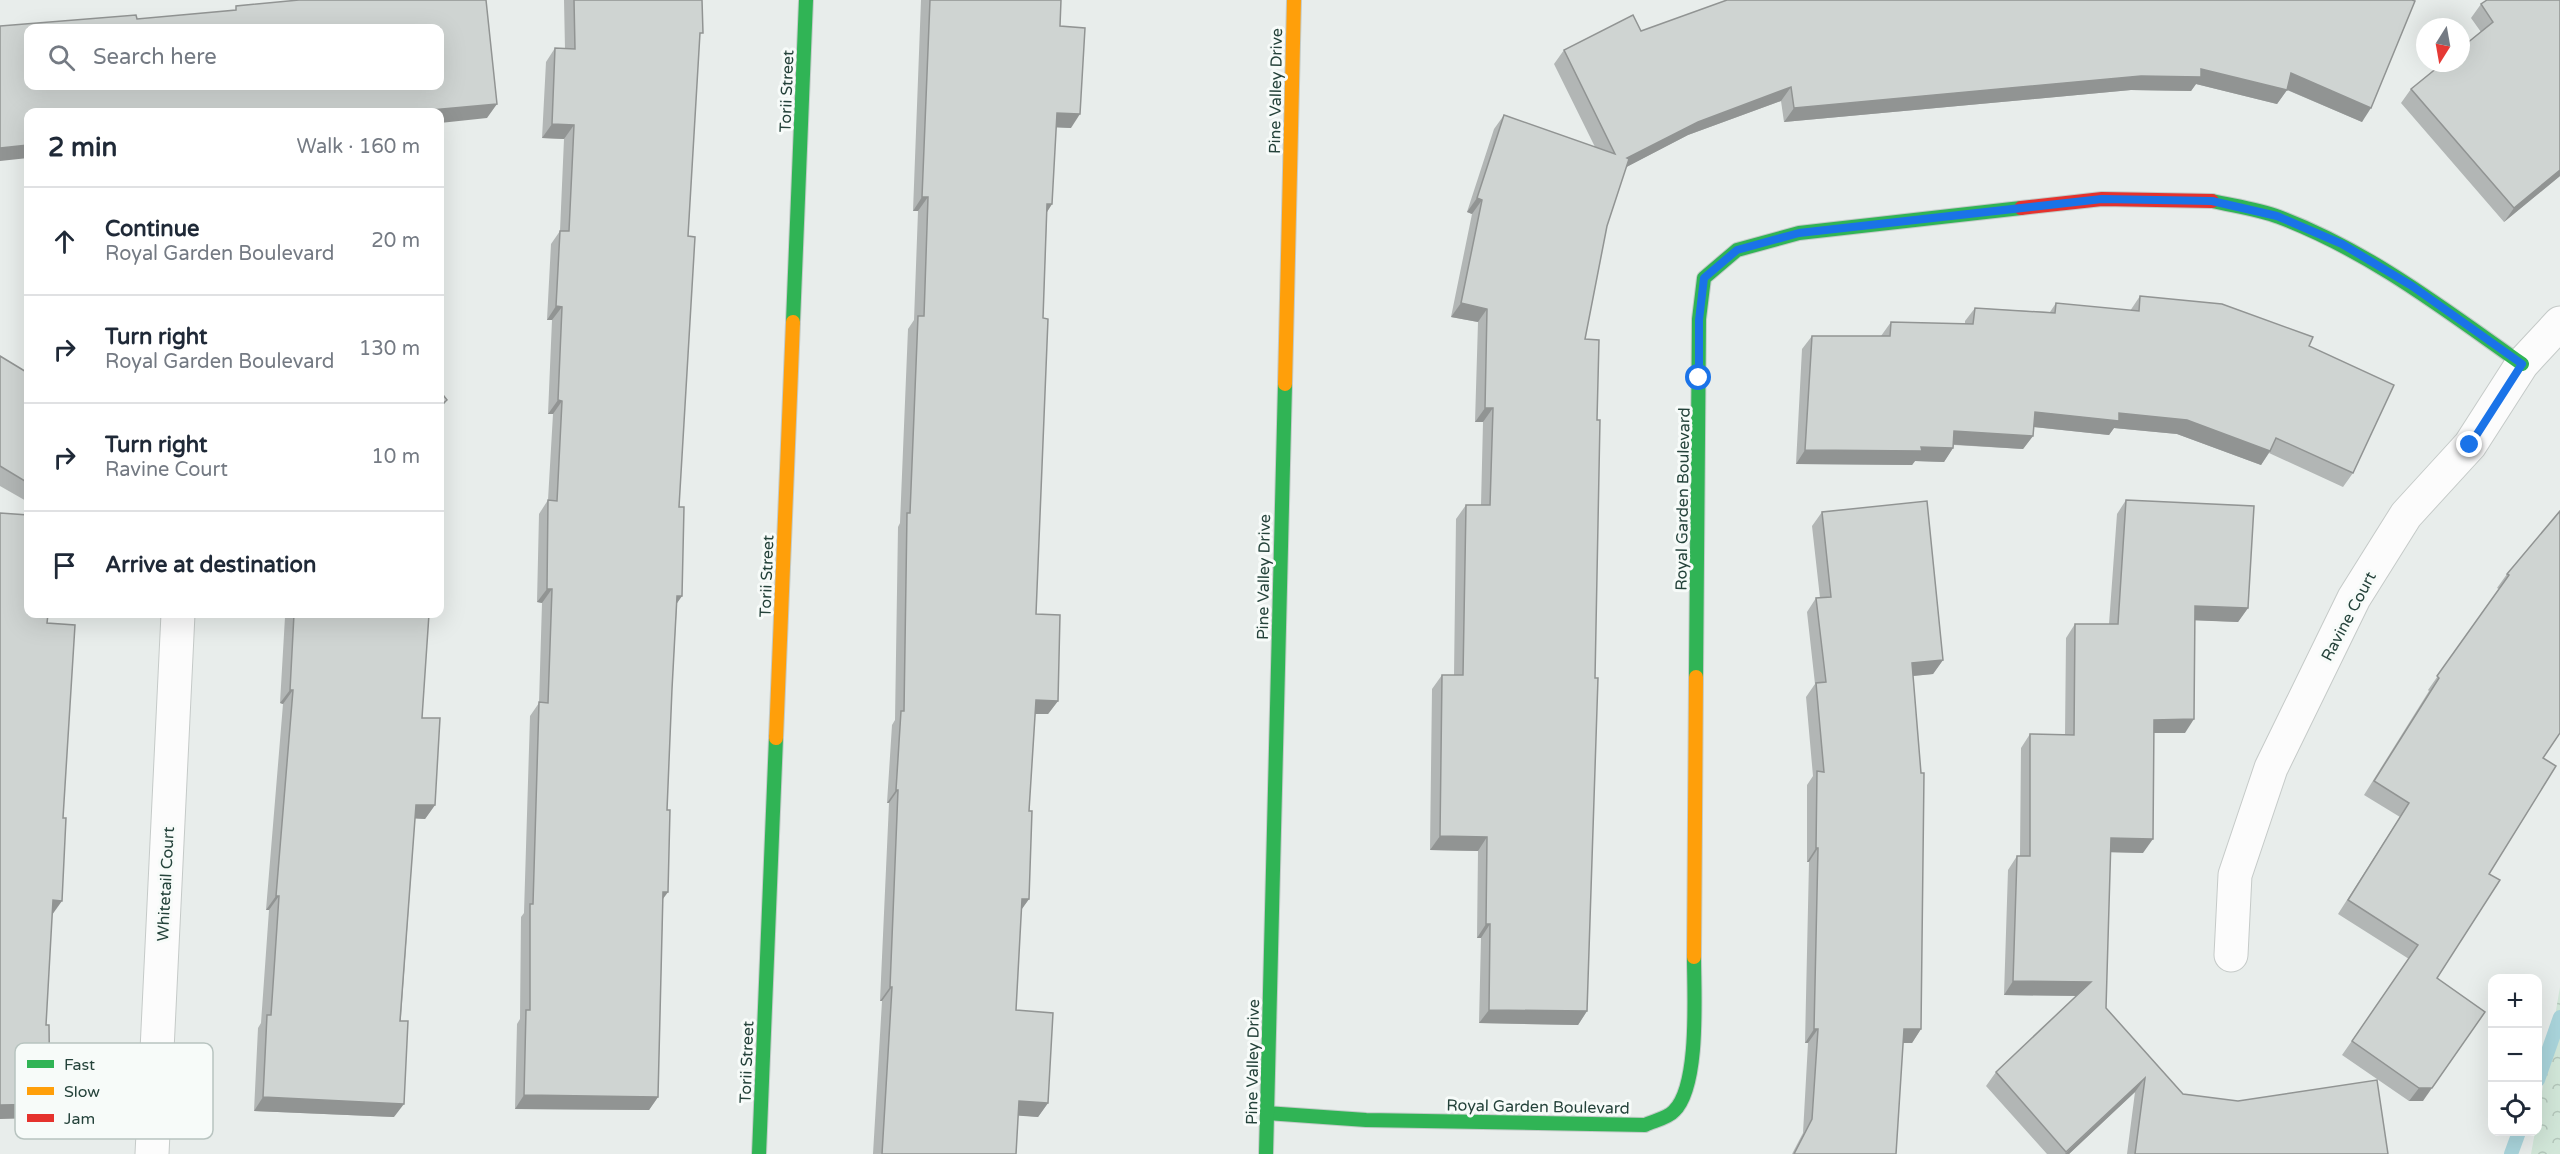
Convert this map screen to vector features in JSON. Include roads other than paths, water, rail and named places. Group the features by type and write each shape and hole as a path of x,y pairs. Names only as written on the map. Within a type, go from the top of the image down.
{"street":[{"name":"Torii Street","path":"759,1154 806,0"},
{"name":"Pine Valley Drive","path":"1266,1154 1294,0"},
{"name":"Royal Garden Boulevard","path":"1267,1113 1366,1120 1645,1125 1674,1112 1684,1094 1693,1055 1699,320 1704,278 1737,250 1799,233 2090,201 2156,199 2212,201 2277,216 2342,244 2412,286 2522,364"},
{"name":"Ravine Court","path":"2231,955 2235,875 2271,768 2354,598 2406,515 2470,445 2522,364 2560,323"},
{"name":"Whitetail Court","path":"157,1043 178,618"},
{"name":"Whitetail Court","path":"152,1154 153,1139"}],"waterway":[{"path":"2542,1069 2560,1017"},
{"path":"2511,1154 2518,1136"}]}
